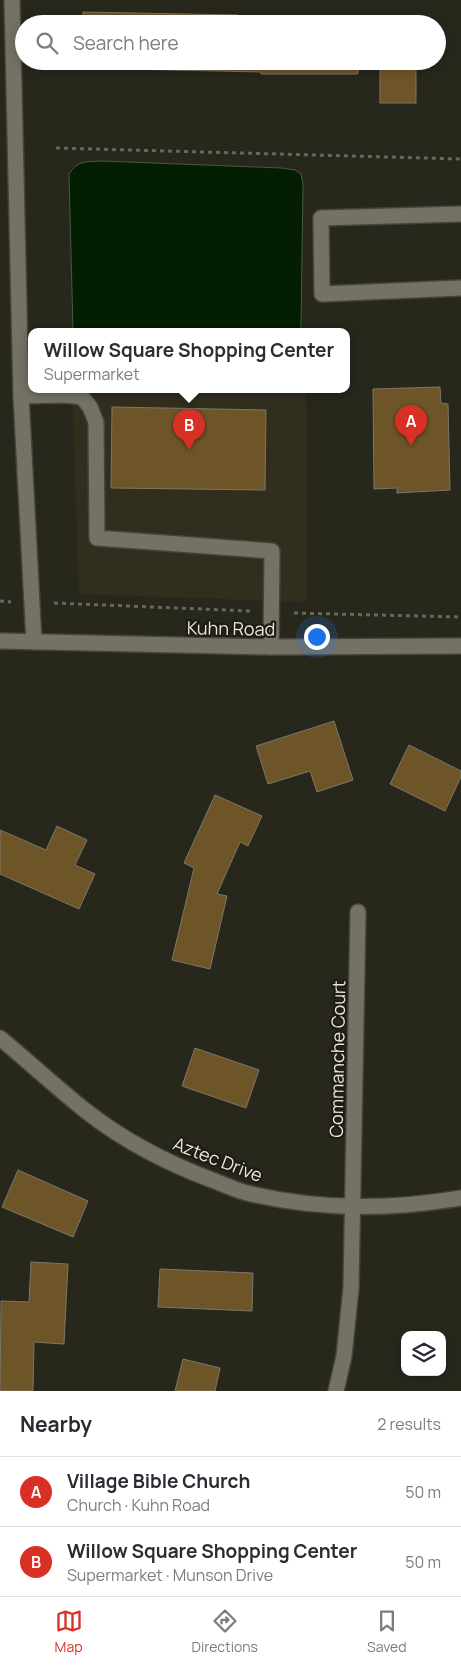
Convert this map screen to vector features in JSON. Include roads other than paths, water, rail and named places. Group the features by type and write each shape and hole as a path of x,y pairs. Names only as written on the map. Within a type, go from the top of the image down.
{"street":[{"path":"8,7 22,396 34,642"},
{"path":"461,214 322,218 322,294 461,288"},
{"path":"22,396 65,395 82,397 90,407 96,422 97,538 272,552 271,648"},
{"name":"Kuhn Road","path":"0,641 271,648 461,646"},
{"name":"Commanche Court","path":"336,1391 344,1356 351,1288 358,912"},
{"name":"Aztec Drive","path":"0,1038 87,1112 128,1140 174,1166 245,1193 298,1203 352,1206 406,1204 461,1198"}],"place":[{"name":"Village Bible Church","path":"411,446"},
{"name":"Willow Square Shopping Center","path":"189,450"}]}
